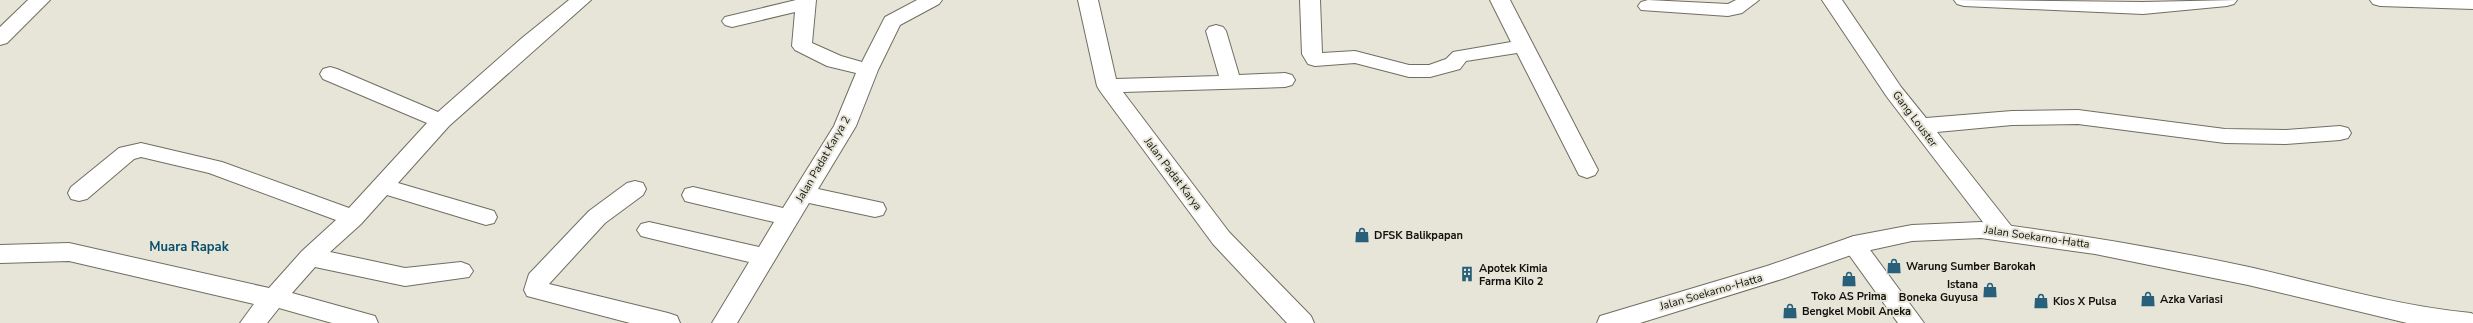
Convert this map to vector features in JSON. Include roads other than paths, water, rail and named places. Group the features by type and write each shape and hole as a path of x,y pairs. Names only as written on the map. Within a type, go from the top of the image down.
{"main road":[{"path":"0,40 24,13 40,0"},
{"path":"252,323 310,258 353,218 441,121 529,42 581,0"},
{"name":"Jalan Padat Karya 2","path":"724,323 845,126 868,70 892,21 932,0"},
{"name":"Jalan Padat Karya","path":"1088,0 1107,86 1221,238 1302,323"},
{"path":"1310,0 1312,54 1315,60 1355,57 1409,71 1430,71 1453,64 1460,56 1522,46"},
{"path":"1500,0 1522,46 1587,170"},
{"path":"1648,6 1728,10 1735,9 1749,0"},
{"name":"Gang Louster","path":"1832,0 1894,92 2004,233"},
{"path":"1964,0 2143,8 2227,0"},
{"path":"2380,0 2473,2"},
{"path":"732,21 805,2 802,46 834,60 868,70"},
{"path":"1216,31 1231,82"},
{"path":"330,74 441,121"},
{"path":"1107,86 1285,80"},
{"path":"1920,126 2012,118 2078,117 2225,136 2286,137 2340,133"},
{"path":"79,193 127,153 141,150 214,167 353,218"},
{"path":"382,186 486,218"},
{"path":"635,189 597,217 537,280 536,290 668,323"},
{"path":"803,194 875,209"},
{"path":"693,195 789,217"},
{"path":"648,230 764,257"},
{"name":"Jalan Soekarno-Hatta","path":"1609,323 1774,273 1854,245 1912,233 1947,230 1981,230 2095,245 2248,276 2431,321 2471,323"},
{"path":"1854,245 1912,323"},
{"path":"0,254 69,252 247,294 275,298 366,323"},
{"path":"310,258 405,277 461,271"}],"place":[{"name":"DFSK Balikpapan","path":"1362,235"},
{"name":"Warung Sumber Barokah","path":"1894,266"},
{"name":"Apotek Kimia Farma Kilo 2","path":"1467,274"},
{"name":"Toko AS Prima","path":"1849,279"},
{"name":"Istana Boneka Guyusa","path":"1990,290"},
{"name":"Azka Variasi","path":"2148,299"},
{"name":"Kios X Pulsa","path":"2041,301"},
{"name":"Bengkel Mobil Aneka","path":"1790,311"}],"district":[{"name":"Muara Rapak","path":"189,247"}]}
